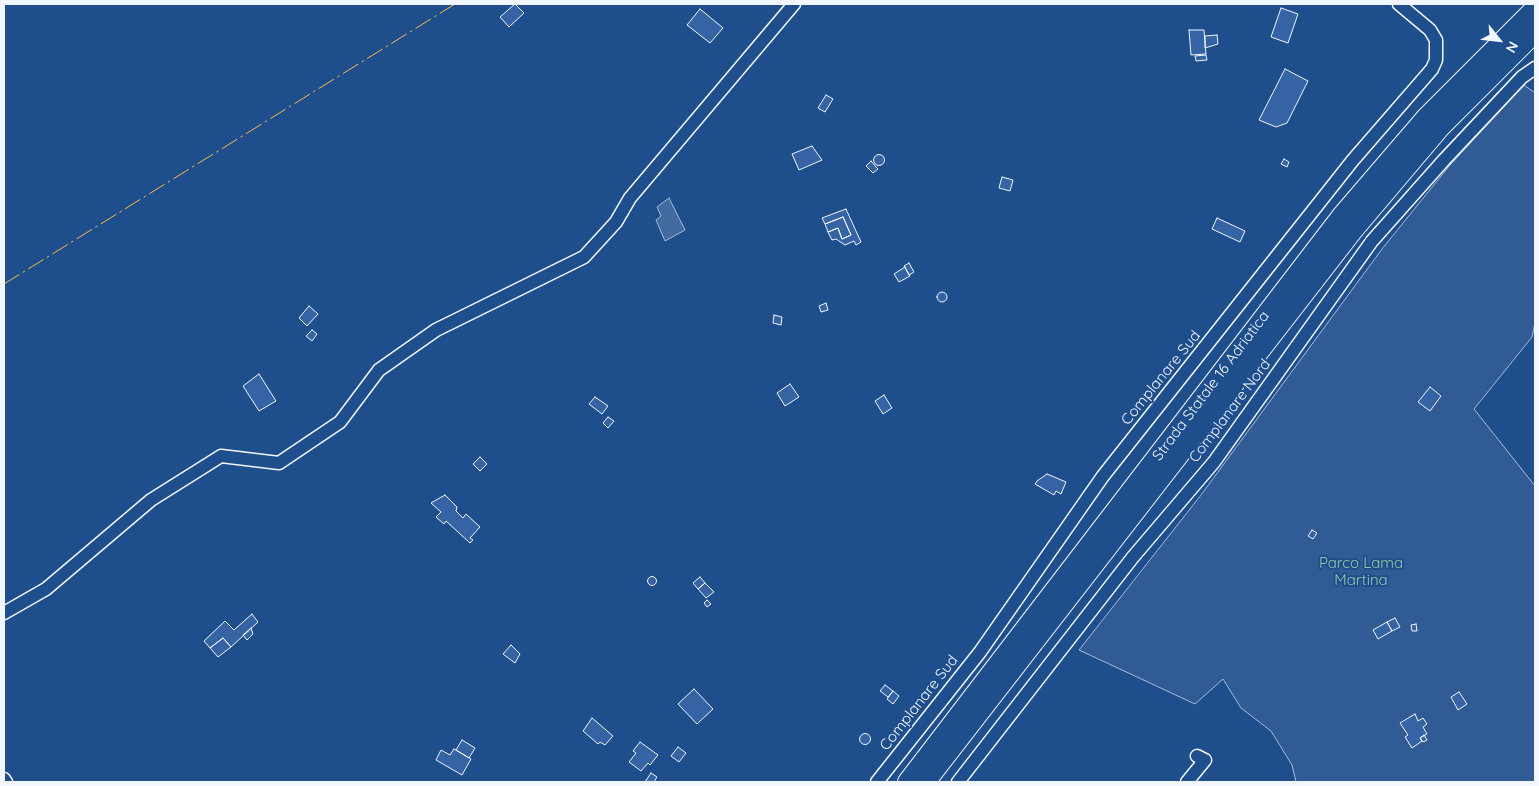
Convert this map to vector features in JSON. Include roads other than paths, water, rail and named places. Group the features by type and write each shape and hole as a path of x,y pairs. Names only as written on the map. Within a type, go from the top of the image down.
{"highway":[{"name":"Strada Statale 16 Adriatica","path":"908,782 1342,216 1427,117 1535,9"},
{"name":"Strada Statale 16 Adriatica","path":"925,782 1352,231 1440,127 1535,32"}],"street":[{"path":"4,613 46,589 151,500 221,456 279,463 340,422 379,370 436,330 584,256 616,222 630,198 794,4"},
{"name":"Complanare Sud","path":"877,782 980,652 1103,476 1353,160 1432,69 1436,60 1436,40 1430,30 1399,4"},
{"name":"Complanare Nord","path":"958,782 1133,557 1214,462 1372,241 1522,78 1535,68"},
{"path":"1522,78 1535,83"},
{"path":"1187,782 1205,760 1197,756"}],"park label":[{"name":"Parco Lama Martina","path":"1361,572"}]}
